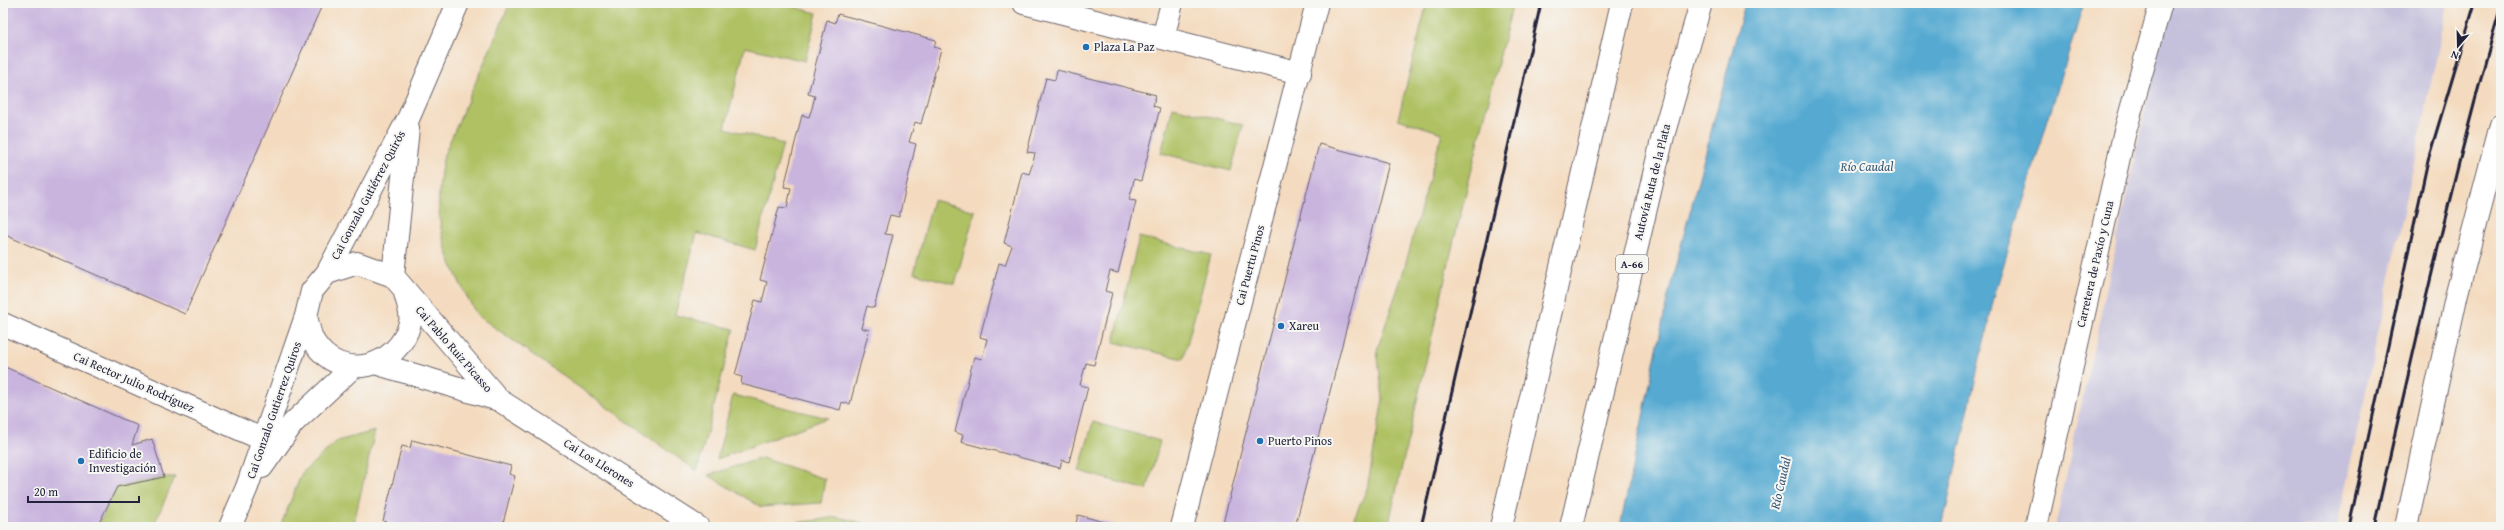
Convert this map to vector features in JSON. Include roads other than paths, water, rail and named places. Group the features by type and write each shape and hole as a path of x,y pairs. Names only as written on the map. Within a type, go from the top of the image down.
{"main road":[{"name":"Cai Gonzalo Gutiérrez Quirós","path":"306,316 312,291 327,273 409,117 458,3"},
{"path":"1024,3 1300,73"},
{"path":"1162,38 1172,3"},
{"name":"Cai Puertu Pinos","path":"1182,527 1317,3"},
{"path":"1501,527 1622,3"},
{"name":"Autovía Ruta de la Plata","path":"1571,527 1662,136 1701,3"},
{"name":"Carretera de Paxío y Cuna","path":"2036,527 2124,135 2161,3"},
{"name":"Cai Gonzalo Gutiérrez Quirós","path":"378,364 400,347 410,322 399,284 409,117"},
{"path":"2406,527 2457,293 2501,125"},
{"name":"Cai Gonzalo Gutiérrez Quirós","path":"327,273 357,263 399,284"},
{"name":"Cai Pablo Ruiz Picasso","path":"399,284 499,400"},
{"path":"306,316 314,342 332,361 353,367 378,364"},
{"name":"Cai Gonzalo Gutierrez Quiros","path":"247,488 306,316"},
{"name":"Cai Rector Julio Rodríguez","path":"3,324 264,440"},
{"name":"Cai Pablo Ruiz Picasso","path":"378,364 499,400"},
{"name":"Cai Gonzalo Gutierrez Quiros","path":"247,488 293,423 353,367"},
{"name":"Cai Los Llerones","path":"499,400 698,527"},
{"path":"230,527 247,488"}],"water":[{"name":"Río Caudal","path":"1745,3 2084,3 1995,293 1942,527 1620,527 1669,291"}],"railway":[{"path":"1421,527 1541,3"},
{"path":"2349,527 2428,160 2475,3"},
{"path":"2374,527 2418,331 2466,135 2501,6"}],"place":[{"name":"Plaza La Paz","path":"1086,47"},
{"name":"Xareu","path":"1281,326"},
{"name":"Puerto Pinos","path":"1260,441"},
{"name":"Edificio de Investigación","path":"81,461"}]}
